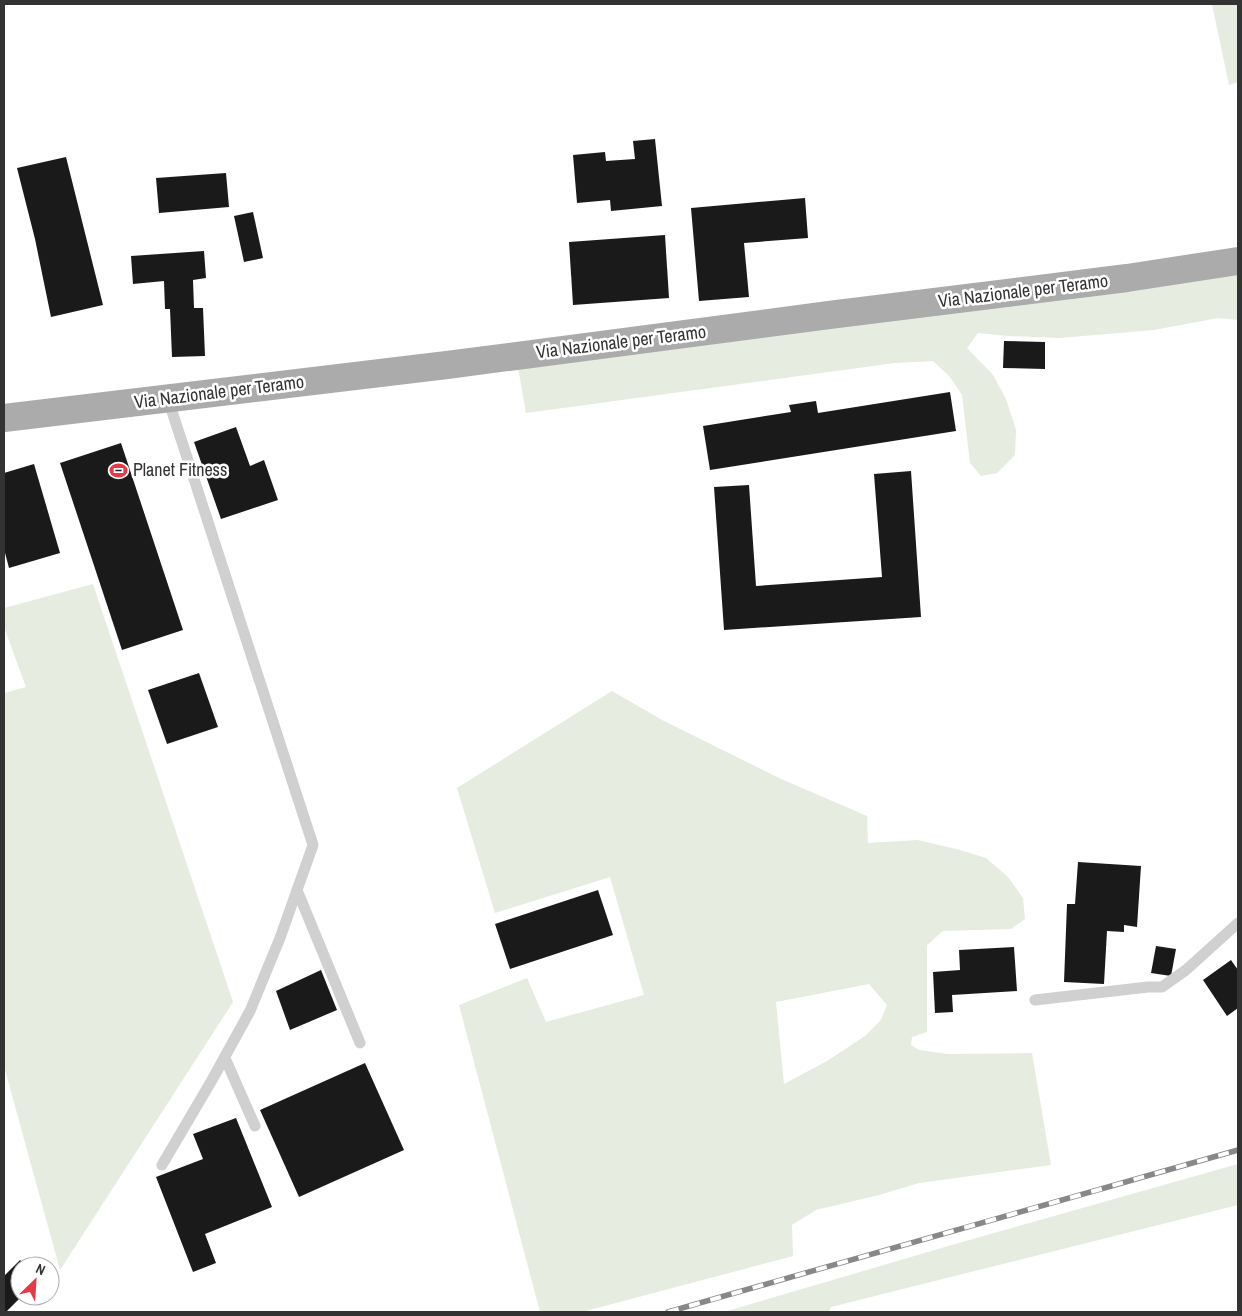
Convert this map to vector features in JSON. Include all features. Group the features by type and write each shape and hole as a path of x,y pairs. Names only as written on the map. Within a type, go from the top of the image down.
{"main road":[{"name":"Via Nazionale per Teramo","path":"4,418 447,365 1127,278 1238,261"}],"lane":[{"path":"162,1165 225,1058 250,1011 280,938 313,845 168,399"},
{"path":"297,890 360,1044"},
{"path":"1035,1000 1162,987 1186,970 1238,923"},
{"path":"225,1058 255,1126"}],"shaded area":[{"path":"1212,4 1238,4 1238,82 1229,85"},
{"path":"1238,265 1238,320 1218,318 1154,330 1059,338 978,333 967,348 993,375 1006,399 1016,430 1015,455 997,473 981,476 970,463 962,395 950,377 933,361 895,363 526,413 516,356"},
{"path":"93,584 233,1002 60,1270 60,1256 56,1256 4,1066 4,693 26,687 4,627 4,608"},
{"path":"612,691 664,721 779,778 867,816 868,843 918,840 986,858 1008,877 1023,898 1025,919 1011,929 943,931 927,945 927,1032 912,1037 911,1045 919,1050 948,1054 1032,1053 1051,1165 919,1183 816,1210 792,1225 793,1256 582,1312 540,1312 459,1005 527,978 546,1022 644,995 610,877 495,913 457,788","holes":["869,984 887,1005 881,1020 865,1036 827,1061 784,1084 776,1002"]},
{"path":"1238,1164 1238,1205 831,1307 829,1312 724,1312 962,1242"}],"building":[{"path":"655,139 662,206 611,211 610,200 577,203 573,155 605,152 606,161 635,159 633,141"},
{"path":"66,157 103,305 51,317 35,239 17,168"},
{"path":"226,173 229,207 159,213 156,178"},
{"path":"805,198 808,238 744,243 749,297 699,301 691,208"},
{"path":"253,212 263,258 244,262 234,216"},
{"path":"665,235 669,298 573,305 569,242"},
{"path":"204,251 206,278 193,280 194,308 203,308 205,356 172,357 170,309 165,309 164,281 133,284 131,256"},
{"path":"1004,341 1045,342 1045,369 1003,368"},
{"path":"950,392 956,431 710,470 703,426 791,412 789,405 816,401 818,413"},
{"path":"236,427 250,466 264,460 278,500 221,519 194,442"},
{"path":"121,443 183,630 122,650 60,463"},
{"path":"34,464 60,553 9,568 4,549 4,473"},
{"path":"911,471 921,617 724,630 714,487 749,485 756,586 882,577 874,474"},
{"path":"199,673 218,727 167,744 148,690"},
{"path":"1078,862 1141,866 1137,927 1124,925 1124,932 1107,931 1104,984 1064,982 1067,904 1075,904"},
{"path":"598,890 613,935 510,969 495,924"},
{"path":"1156,946 1176,949 1171,976 1151,973"},
{"path":"1014,947 1017,991 952,995 953,1012 935,1013 933,972 960,970 959,950"},
{"path":"1231,960 1238,970 1238,1008 1227,1016 1203,980"},
{"path":"321,970 337,1010 290,1030 276,991"},
{"path":"365,1063 404,1150 299,1197 260,1110"},
{"path":"236,1118 272,1207 205,1234 216,1263 193,1272 156,1177 203,1159 193,1134"},
{"path":"10,1270 10,1306 12,1306 6,1312 4,1312 4,1276"}],"railway":[{"path":"668,1312 1238,1150"}],"place":[{"name":"Planet Fitness","path":"119,470"}]}
